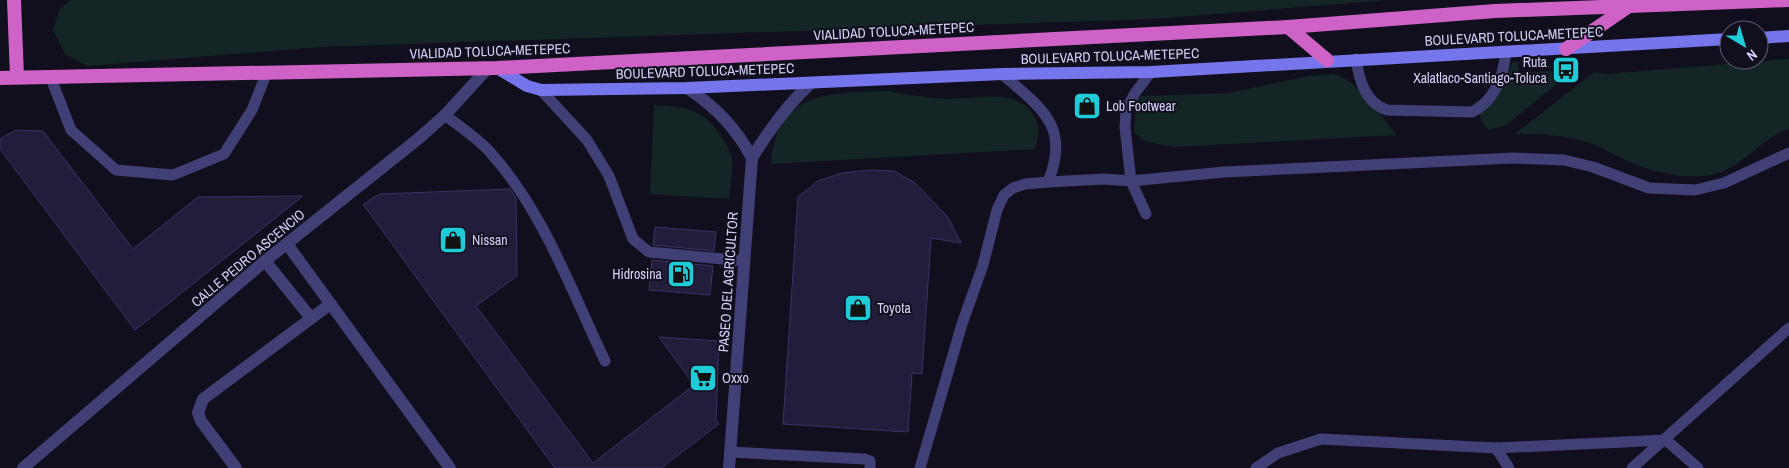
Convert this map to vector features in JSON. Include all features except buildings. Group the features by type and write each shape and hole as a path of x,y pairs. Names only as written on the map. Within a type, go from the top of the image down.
{"highway":[{"path":"14,0 17,77"},
{"path":"1495,11 1545,0"},
{"path":"1566,49 1629,6 1646,0"},
{"name":"VIALIDAD TOLUCA-METEPEC","path":"0,78 493,68 1288,27 1495,11 1789,0"},
{"path":"1288,27 1327,60"}],"main road":[{"path":"1769,37 1789,36"},
{"name":"BOULEVARD TOLUCA-METEPEC","path":"493,68 527,86 541,90 687,88 1002,74 1151,72 1356,58 1566,49 1719,40"}],"street":[{"name":"CALLE PEDRO ASCENCIO","path":"23,468 265,261 445,115 493,68"},
{"name":"PASEO DEL AGRICULTOR","path":"729,468 752,158 772,124 811,83"},
{"path":"687,88 705,100 725,118 742,139 752,158"},
{"path":"287,244 329,305 450,468"},
{"path":"265,261 311,318"},
{"path":"236,468 201,421 198,413 199,405 203,399 329,305"}],"lane":[{"path":"1356,58 1360,82 1380,107 1387,110 1472,112 1482,108 1491,98 1504,71 1506,52"},
{"path":"50,76 71,130 116,170 173,175 224,154 252,110 267,72"},
{"path":"1146,214 1131,181 1125,126 1126,110 1134,93 1151,72"},
{"path":"1002,74 1040,106 1054,130 1058,144 1056,158 1048,182"},
{"path":"541,90 587,140 609,176 633,239 641,247 649,252 744,262"},
{"path":"445,115 489,150 522,193 538,220 605,361"},
{"path":"920,468 962,324 983,265 997,210 1004,195 1013,188 1025,184 1048,182 1104,179 1131,181 1224,172 1513,158 1564,160 1593,167 1649,188 1695,190 1724,183 1789,153"},
{"path":"1632,468 1666,440 1789,328"},
{"path":"1256,468 1278,453 1320,439 1496,448 1666,440 1698,468"},
{"path":"1496,448 1509,468"},
{"path":"730,452 812,462 866,459 870,461 870,468"}],"green space":[{"path":"71,0 1389,0 1153,19 320,47 87,66 65,54 53,30 60,8"},
{"path":"1789,59 1789,129 1770,138 1737,164 1718,173 1707,176 1683,176 1658,172 1580,140 1548,135 1515,134 1594,72 1606,74 1719,65 1719,70 1769,70 1769,61"},
{"path":"1513,62 1518,62 1519,73 1576,69 1506,125 1489,130 1485,127 1474,102 1488,100"},
{"path":"1333,74 1343,78 1361,91 1397,135 1174,147 1144,141 1134,132 1136,101 1142,96 1228,93 1309,76"},
{"path":"887,91 938,98 1004,97 1015,100 1032,113 1037,122 1038,135 1035,149 771,164 775,140 783,122 794,109 809,101 826,96"},
{"path":"654,105 685,109 710,121 731,155 732,175 729,199 650,194"}],"place":[{"name":"Ruta Xalatlaco-Santiago-Toluca","path":"1566,70"},
{"name":"Lob Footwear","path":"1087,106"},
{"name":"Nissan","path":"453,240"},
{"name":"Hidrosina","path":"681,274"},
{"name":"Toyota","path":"858,308"},
{"name":"Oxxo","path":"703,378"}]}
